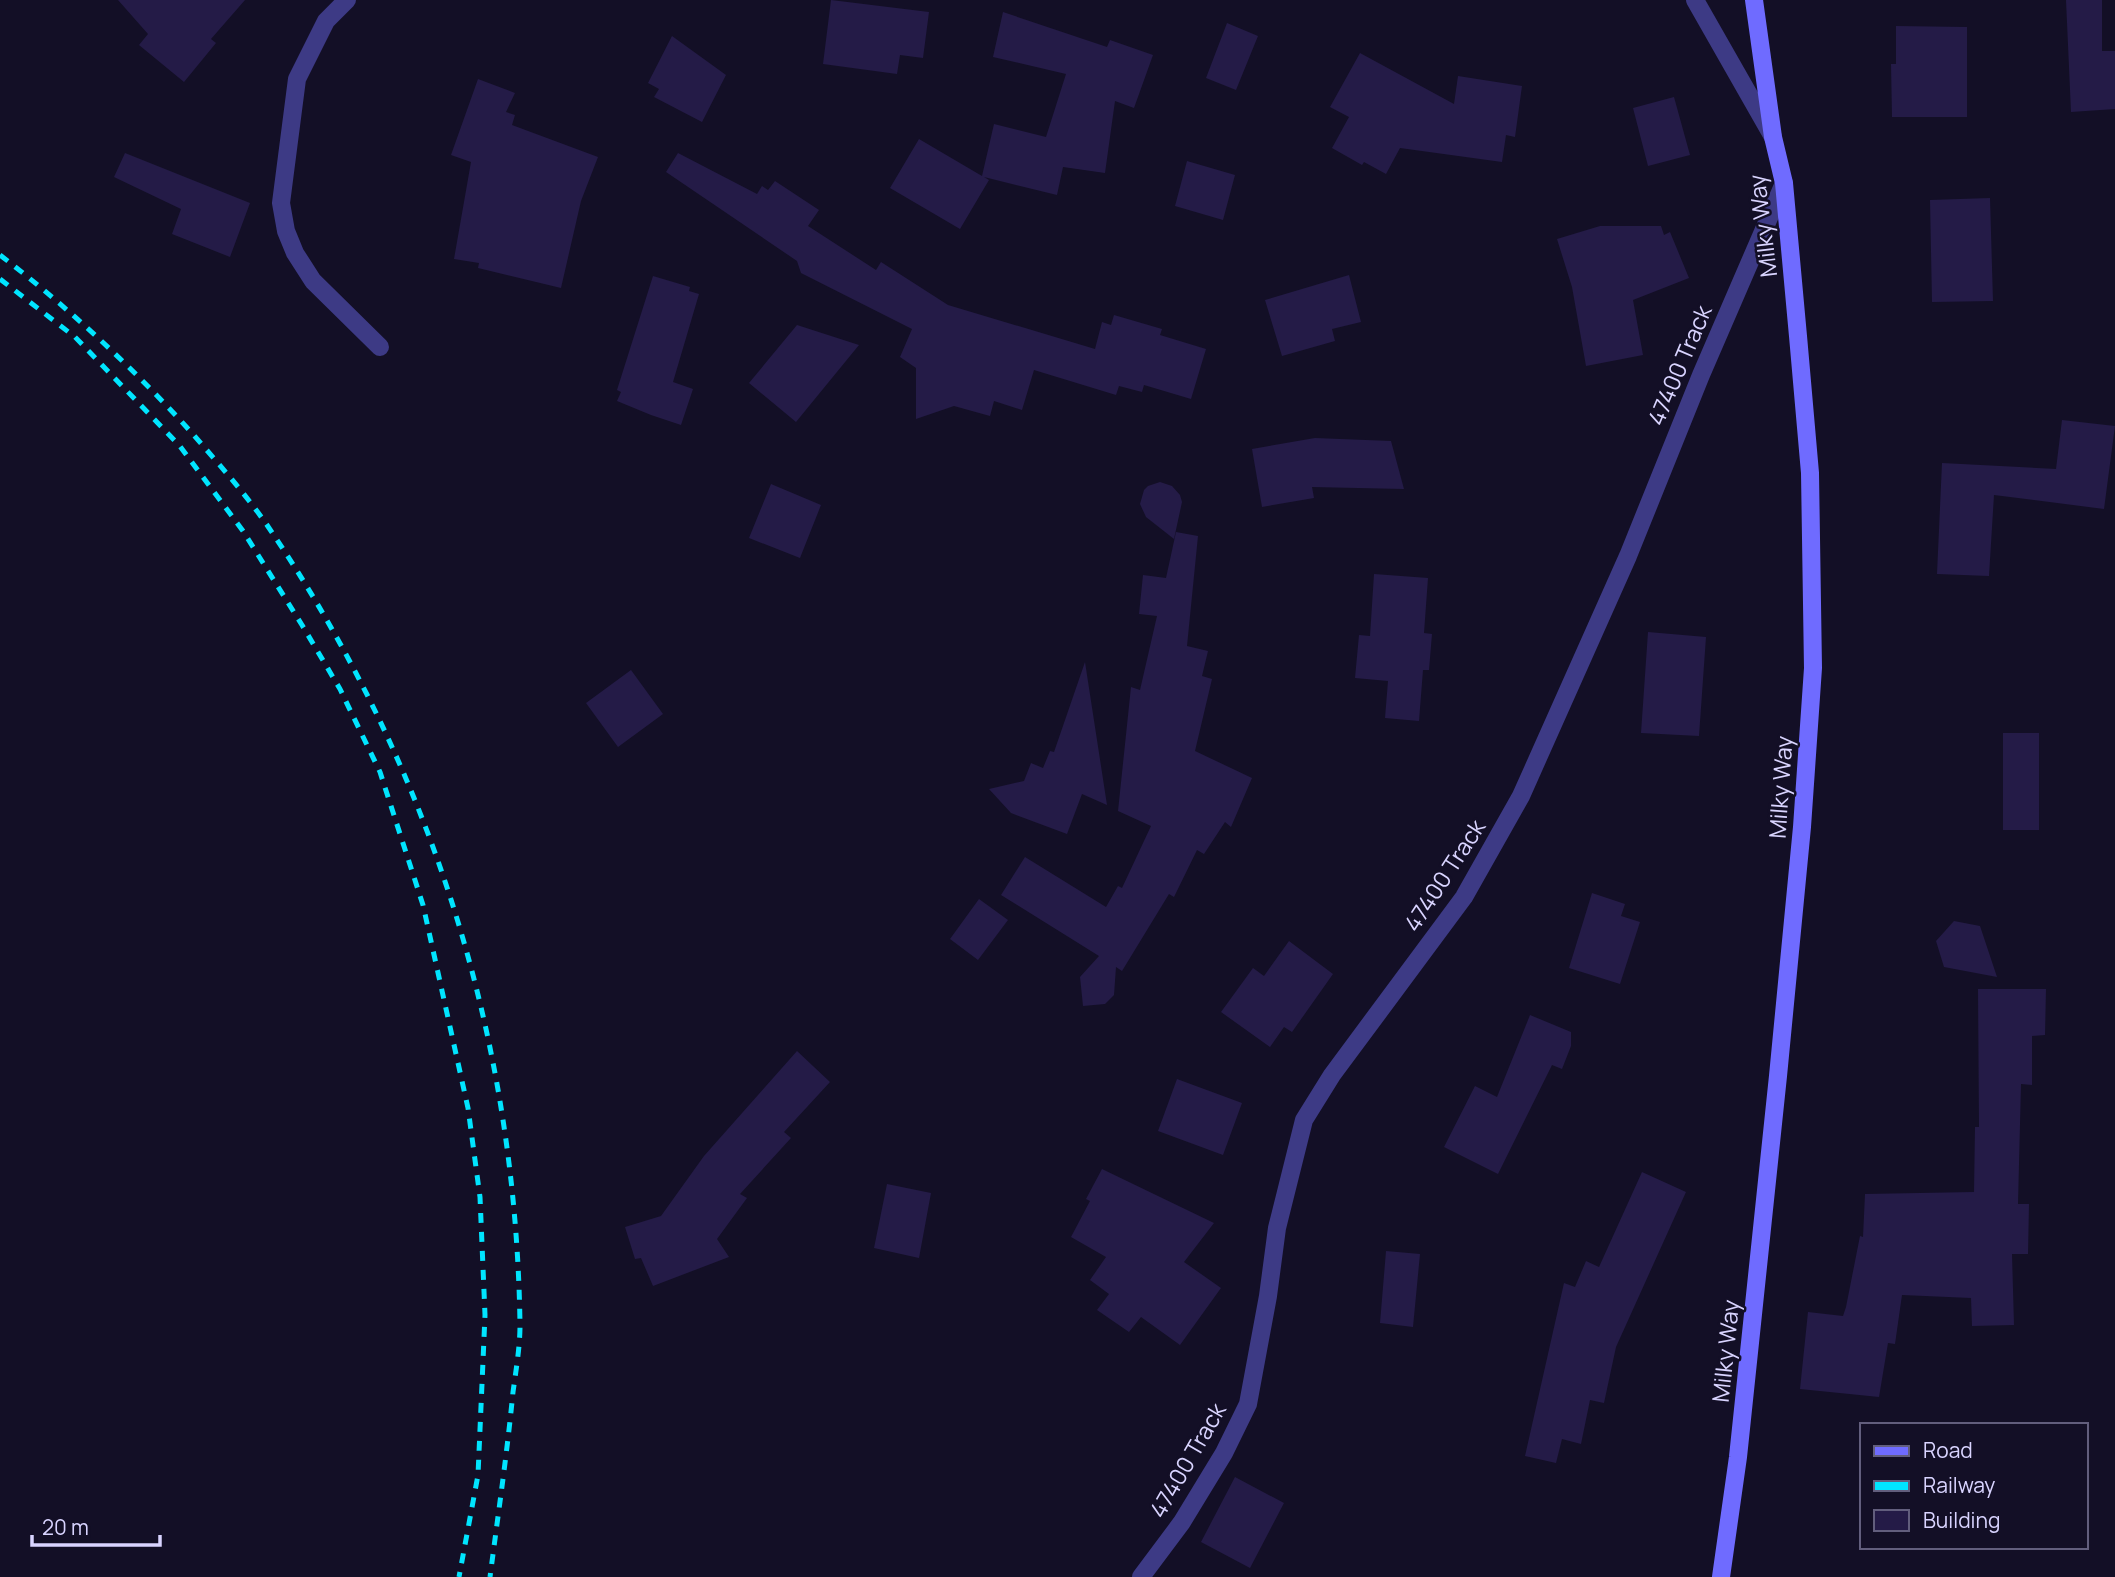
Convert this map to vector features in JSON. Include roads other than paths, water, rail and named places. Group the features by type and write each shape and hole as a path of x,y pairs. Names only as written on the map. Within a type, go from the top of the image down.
{"street":[{"path":"347,0 326,21 297,79 281,204 286,230 295,253 313,281 380,347"},
{"path":"1695,0 1773,137"},
{"name":"Milky Way","path":"1721,1577 1738,1457 1778,1076 1802,827 1813,668 1810,473 1783,183 1773,137 1754,0"},
{"name":"47400 Track","path":"1141,1577 1182,1522 1224,1453 1248,1404 1268,1296 1277,1228 1304,1120 1332,1075 1464,897 1521,796 1628,556 1783,183"}],"railway":[{"path":"0,255 100,339 191,432 258,513 325,616 375,710 418,807 453,906 481,1008 502,1112 515,1217 519,1342 490,1577"},
{"path":"0,279 75,337 179,445 243,531 302,625 340,689 380,772 423,905 468,1108 480,1197 485,1315 478,1475 459,1577"}]}
